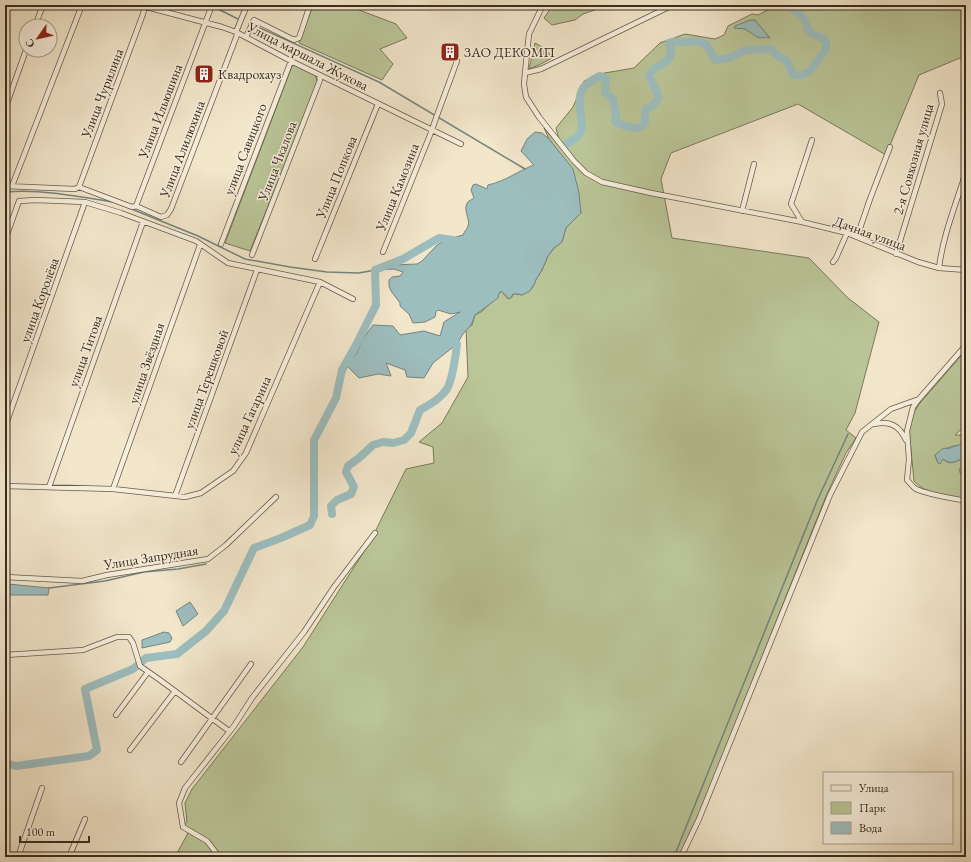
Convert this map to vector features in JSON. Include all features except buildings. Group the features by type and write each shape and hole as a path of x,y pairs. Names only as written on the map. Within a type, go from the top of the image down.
{"street":[{"path":"38,18 43,5"},
{"path":"12,186 82,5"},
{"name":"Улица маршала Жукова","path":"139,5 204,22 246,37 319,75 461,144"},
{"name":"Улица Ильюшина","path":"136,206 204,22 212,5"},
{"path":"236,34 247,5"},
{"path":"246,37 254,20 296,39 310,5"},
{"name":"Дачная улица","path":"543,5 529,34 524,84 526,97 539,117 574,161 586,173 602,182 802,222 847,233 918,262 939,268 966,270"},
{"path":"525,73 541,69 673,5"},
{"name":"Улица Чурилина","path":"78,187 145,6"},
{"name":"Улица Алилюхина","path":"136,206 161,217 167,215 171,209 236,34"},
{"path":"5,109 23,58"},
{"name":"Улица Камозина","path":"382,252 432,130 457,60"},
{"name":"улица Савицкого","path":"221,244 291,61"},
{"name":"Улица Чкалова","path":"252,255 320,80 319,75"},
{"name":"2-я Совхозная улица","path":"896,254 942,104 940,93"},
{"name":"Улица Попкова","path":"315,259 378,104"},
{"path":"802,222 791,204 812,140"},
{"path":"857,237 890,147"},
{"path":"742,211 754,164"},
{"path":"939,268 946,232 966,172"},
{"path":"5,186 78,187 132,207 136,206"},
{"path":"5,240 19,201 36,200 85,202 121,213 196,242 228,263 320,282 353,299"},
{"name":"улица Королёва","path":"5,427 85,202"},
{"name":"улица Титова","path":"49,487 143,222"},
{"path":"833,262 847,233"},
{"name":"улица Звёздная","path":"113,489 200,245"},
{"name":"улица Терешковой","path":"175,496 257,270"},
{"name":"улица Гагарина","path":"5,486 113,489 185,497 201,493 233,471 246,454 320,282"},
{"path":"966,345 913,407 907,431 909,459 907,480 912,486 925,492 966,501"},
{"path":"681,857 702,812 830,495 862,432 891,409 919,399"},
{"path":"872,424 888,422 903,433 908,444"},
{"name":"Улица Запрудная","path":"5,577 82,581 107,575 208,559 226,545 276,497"},
{"path":"217,854 206,841 182,827 179,803 185,788 229,731 375,533"},
{"path":"5,654 83,650 117,637 130,638 140,666 229,731"},
{"path":"181,762 251,664"},
{"path":"116,715 148,672"},
{"path":"130,750 175,691"},
{"path":"18,857 42,788"},
{"path":"69,857 85,819"}],"green space":[{"path":"313,5 346,5 396,24 407,38 380,49 393,64 382,80 299,43"},
{"path":"553,5 615,5 606,6 583,14 575,20 552,25 544,18"},
{"path":"769,5 966,5 966,59 960,58 919,75 886,155 798,104 671,153 661,179 672,238 809,258 848,298 879,322 855,413 846,430 856,438 846,453 826,496 703,805 679,857 175,857 188,833 184,824 187,822 185,803 192,789 303,647 370,542 406,469 434,463 433,447 419,442 442,423 468,377 466,329 472,325 475,315 481,312 496,298 501,291 508,299 512,297 513,294 522,295 533,287 548,256 554,248 562,242 566,228 581,213 562,156 549,139 544,128 576,166 575,158 559,140 556,128 573,107 584,81 599,74 634,68 660,43 685,34 715,39 724,35 728,26 752,14 758,15 771,8"},
{"path":"535,43 546,49 552,58 529,69"},
{"path":"295,65 315,75 318,83 250,251 225,243 292,66"},
{"path":"966,350 966,425 955,435 966,433 966,439 961,444 948,448 935,455 937,461 943,459 952,463 961,459 963,461 963,468 960,469 962,473 966,474 966,499 931,492 914,481 909,429 914,412 920,403"}],"water":[{"path":"750,20 755,20 770,38 757,37 745,29 734,28 735,26"},
{"path":"535,132 542,133 549,139 573,169 579,193 581,213 566,228 562,242 554,248 548,256 530,291 522,295 513,294 510,299 501,291 498,298 475,315 471,325 457,344 433,363 424,378 407,377 405,370 386,363 391,376 378,374 359,378 346,365 357,353 362,340 373,325 393,326 400,335 424,331 440,336 444,322 460,312 451,314 438,310 435,317 425,322 413,323 409,314 400,306 400,303 389,286 389,280 392,277 400,276 403,272 394,269 375,270 393,265 417,264 422,261 437,245 445,240 463,235 469,223 466,207 469,201 474,198 471,190 473,185 476,184 487,189 488,185 501,181 534,165 521,151 527,139"},
{"path":"966,438 966,474 960,473 959,469 962,469 964,463 961,459 948,462 943,459 940,464 938,463 935,455 943,449 949,449 963,443"},
{"path":"8,584 49,588 48,595 6,595 5,586"},
{"path":"190,602 198,614 183,626 176,611"},
{"path":"164,632 169,633 172,638 170,642 142,648 142,640"}],"waterway":[{"path":"567,144 577,137 582,129 579,102 582,91 588,83 600,76 606,78 605,93 613,99 616,115 615,122 631,128 642,126 645,122 646,109 654,105 659,97 649,75 654,69 668,60 671,52 669,43 672,42 697,41 703,43 708,47 716,60 729,58 746,50 771,49 775,54 786,60 793,74 802,75 810,71 824,52 826,48 826,41 809,31 806,22 802,17 786,5"},
{"path":"214,7 238,19"},
{"path":"249,23 379,82 525,169"},
{"path":"5,192 45,192 112,202"},
{"path":"129,208 198,236 245,259 327,272 359,273 375,270"},
{"path":"5,765 9,764 16,766 89,756 97,750 85,689 133,669 146,658 177,654 206,631 224,611 254,548 310,525 314,516 314,440 336,398 342,370 376,305 375,270 403,259 439,238 459,241"},
{"path":"332,514 331,506 337,500 351,494 354,487 346,472 348,466 373,445 383,442 393,443 404,440 411,433 420,410 438,399 447,389 455,361 457,344 449,337"},
{"path":"674,857 817,501 848,434"},
{"path":"49,588 105,581 144,572 178,569 206,564"}],"place":[{"name":"ЗАО ДЕКОМП","path":"450,52"},
{"name":"Квадрохауз","path":"204,74"}]}
